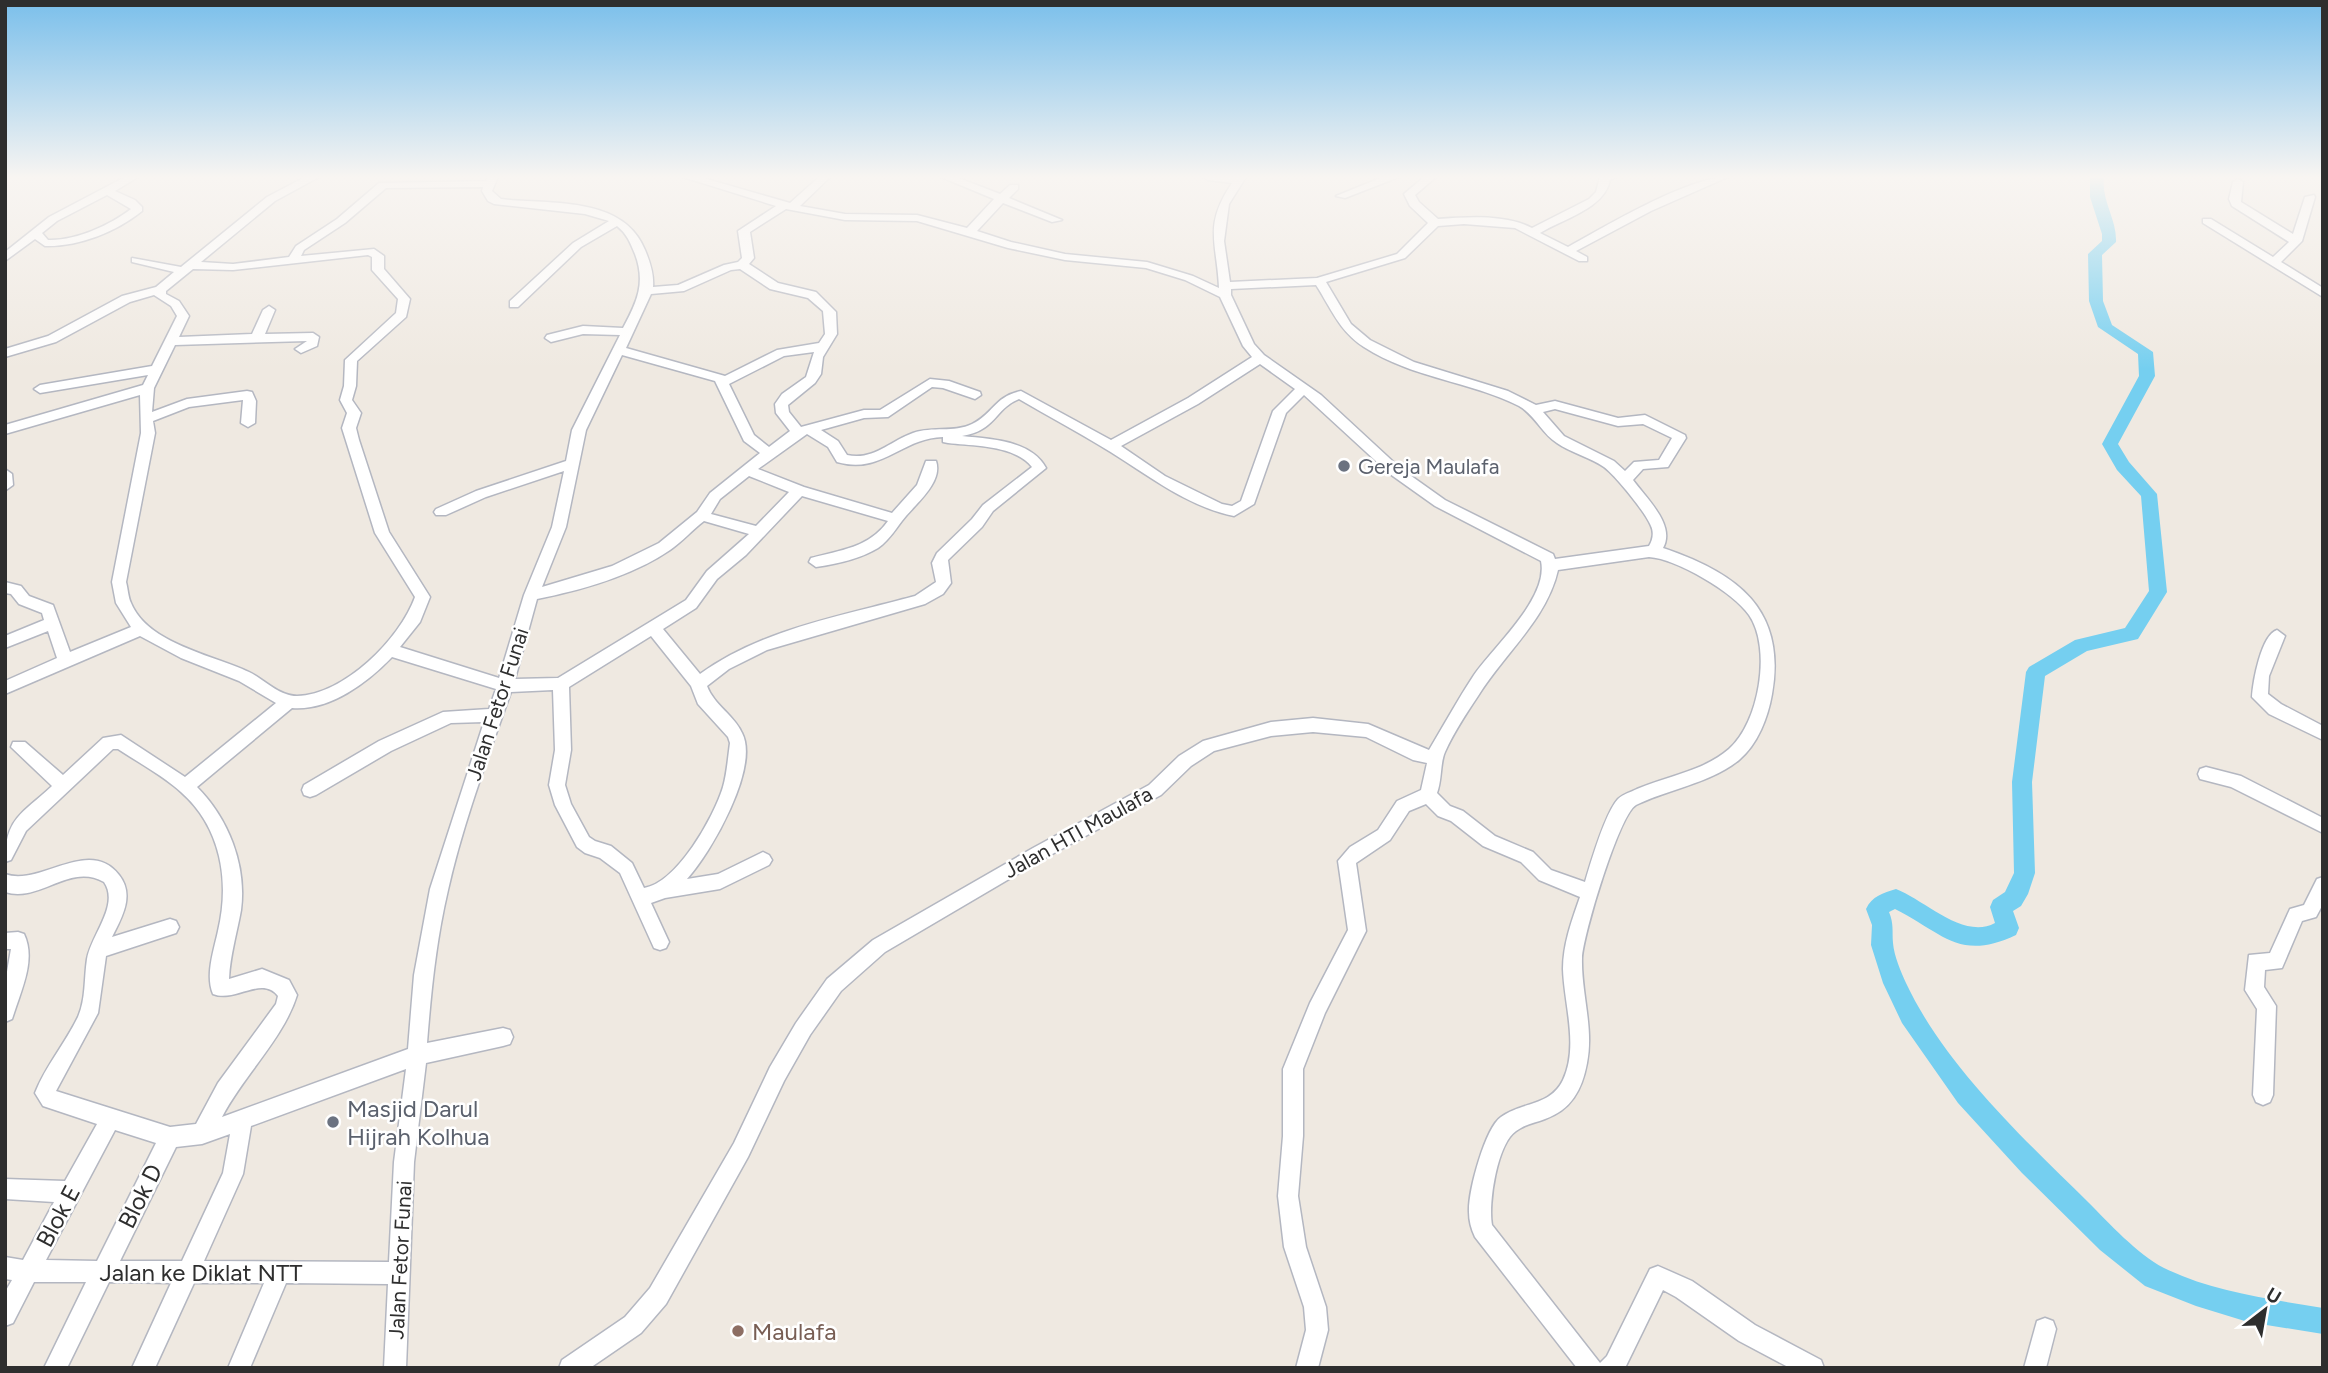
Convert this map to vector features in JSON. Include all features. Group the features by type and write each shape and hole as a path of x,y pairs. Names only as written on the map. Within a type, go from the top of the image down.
{"street":[{"path":"5,258 26,241"},
{"path":"43,241 62,241"},
{"path":"5,353 52,339 125,299 160,290 220,241"},
{"path":"293,260 300,248 311,241"},
{"path":"514,304 584,241"},
{"path":"636,241 647,274 647,291 684,287 728,267 742,265 748,258 745,241"},
{"path":"997,241 1065,257 1158,267 1225,290 1319,281 1355,268 1401,257 1417,241"},
{"path":"1218,241 1225,290 1249,346 1260,358 1304,388 1395,471 1440,503 1474,523 1545,556 1552,565"},
{"path":"1550,241 1583,259"},
{"path":"1568,251 1587,241"},
{"path":"2240,241 2310,288 2323,293"},
{"path":"2274,262 2289,253 2296,242"},
{"path":"136,260 188,268 233,268 370,251 378,256 378,270 382,277 404,299 404,309 398,318 351,360 351,378 346,400 354,413 349,428 352,440 382,533 422,597 415,618 389,650 336,691 315,700 288,702 241,675 164,645 127,610 119,592 148,433 148,388 183,316 175,304 160,296 160,290"},
{"path":"742,265 774,286 812,295 830,312 831,334 817,357 819,367 816,376 781,404 783,413 804,431 833,444 842,459 851,463 874,460 908,440 928,434 964,431 980,426 1009,397 1021,395 1111,446 1160,480 1219,508 1238,511 1245,507 1254,487 1280,411 1304,388"},
{"path":"1319,281 1340,319 1360,338 1414,367 1513,397 1534,410 1559,439 1609,464 1625,479 1658,524 1660,540 1654,551"},
{"name":"Jalan Fetor Funai","path":"395,1368 404,1162 417,1055 423,975 439,889 471,783 505,686 531,595 559,527 579,430 647,291"},
{"path":"257,338 269,310"},
{"path":"551,338 583,330 626,332"},
{"path":"170,341 313,337 313,343 301,349"},
{"path":"724,381 781,353 825,346"},
{"path":"619,350 707,372 724,381 744,431 757,446 769,453"},
{"path":"1111,446 1193,401 1260,358"},
{"path":"40,389 155,370"},
{"path":"531,595 570,587 664,547 702,516 715,496 769,453 804,431 864,414 883,414 930,383 944,384 975,395"},
{"path":"5,430 148,388"},
{"path":"147,419 187,403 247,395 250,401 248,423"},
{"path":"1534,410 1555,405 1618,422 1645,419 1678,435 1674,449 1662,465 1639,465 1625,479"},
{"path":"698,684 724,665 762,645 920,600 938,590 943,583 939,563 942,557 977,523 988,508 1039,468 1034,459 1018,451 935,438 928,434"},
{"path":"441,512 481,494 573,463"},
{"path":"816,562 866,549 883,536 920,491 929,476 931,464"},
{"path":"747,470 799,490 896,517"},
{"path":"5,474 6,485"},
{"path":"389,650 505,686 561,684 696,600 712,575 799,490"},
{"path":"702,516 759,532"},
{"path":"1552,565 1654,551 1710,577 1745,602 1758,615 1769,670 1760,717 1745,744 1712,768 1655,788 1623,804 1608,840 1573,952 1579,1039 1575,1075 1559,1104 1506,1125 1495,1139 1479,1207 1482,1230 1548,1316 1587,1359 1591,1368"},
{"path":"1428,795 1436,758 1446,736 1481,678 1531,615 1552,565"},
{"path":"5,587 16,590 23,600 48,609 65,657"},
{"path":"5,642 52,622"},
{"path":"5,679 120,636 139,623"},
{"path":"653,628 698,684 704,700 737,738 733,779 724,808 692,861 662,890"},
{"path":"2277,636 2261,676 2260,697 2275,709 2323,734"},
{"path":"5,688 65,657"},
{"path":"561,684 563,750 557,785 563,805 583,842 619,860 626,868 660,942"},
{"path":"186,786 288,702"},
{"path":"310,790 385,746 449,717 495,715"},
{"name":"Jalan HTI Maulafa","path":"570,1368 633,1325 658,1296 741,1150 777,1074 803,1029 839,980 879,946 1039,853 1155,790 1185,761 1209,746 1271,729 1324,726 1368,731 1419,755 1436,758"},
{"path":"5,855 20,826 114,741 121,742 186,786 202,801 214,822 231,864 232,907 220,988 224,990 262,978 282,986 288,995 284,1008 225,1090 202,1134"},
{"path":"19,747 64,786"},
{"path":"2206,774 2235,781 2323,826"},
{"path":"1428,795 1444,811 1457,816 1489,841 1527,857 1545,875 1591,893"},
{"path":"1307,1368 1317,1331 1315,1307 1295,1247 1288,1196 1294,1063 1317,1009 1357,931 1347,861 1356,852 1384,835 1403,806 1428,795"},
{"path":"640,896 720,881 763,860"},
{"path":"5,882 10,886 23,886 81,869 100,870 118,888 119,900 98,950 90,1013 45,1093 50,1098 170,1137 202,1134 417,1055 503,1037"},
{"path":"2263,1095 2267,1006 2255,990 2256,961 2275,962 2296,915 2310,911 2323,885"},
{"path":"98,950 170,927"},
{"path":"5,941 18,940 20,945 11,967 5,1013"},
{"name":"Blok E","path":"5,1315 111,1117"},
{"path":"143,1368 233,1174 242,1120"},
{"name":"Blok D","path":"55,1368 170,1137"},
{"path":"5,1189 71,1192"},
{"name":"Jalan ke Diklat NTT","path":"5,1268 29,1271 398,1273"},
{"path":"239,1368 279,1273"},
{"path":"1609,1368 1615,1364 1658,1277 1684,1289 1747,1333 1810,1367"},
{"path":"2035,1368 2045,1329"}],"waterway":[{"path":"2109,241 2095,254 2096,301 2105,327 2145,352 2147,376 2110,444 2123,466 2149,494 2158,592 2131,634 2082,645 2036,672 2021,797 2026,858 2021,887 2013,899 2001,907 2008,928 1987,937 1964,935 1896,899 1877,909 1883,925 1882,945 1894,983 1910,1015 1967,1095 2031,1164 2109,1241 2154,1277 2196,1293 2248,1309 2323,1321"}],"place":[{"name":"Gereja Maulafa","path":"1344,466"},
{"name":"Masjid Darul Hijrah Kolhua","path":"333,1122"},
{"name":"Maulafa","path":"738,1331"}]}
